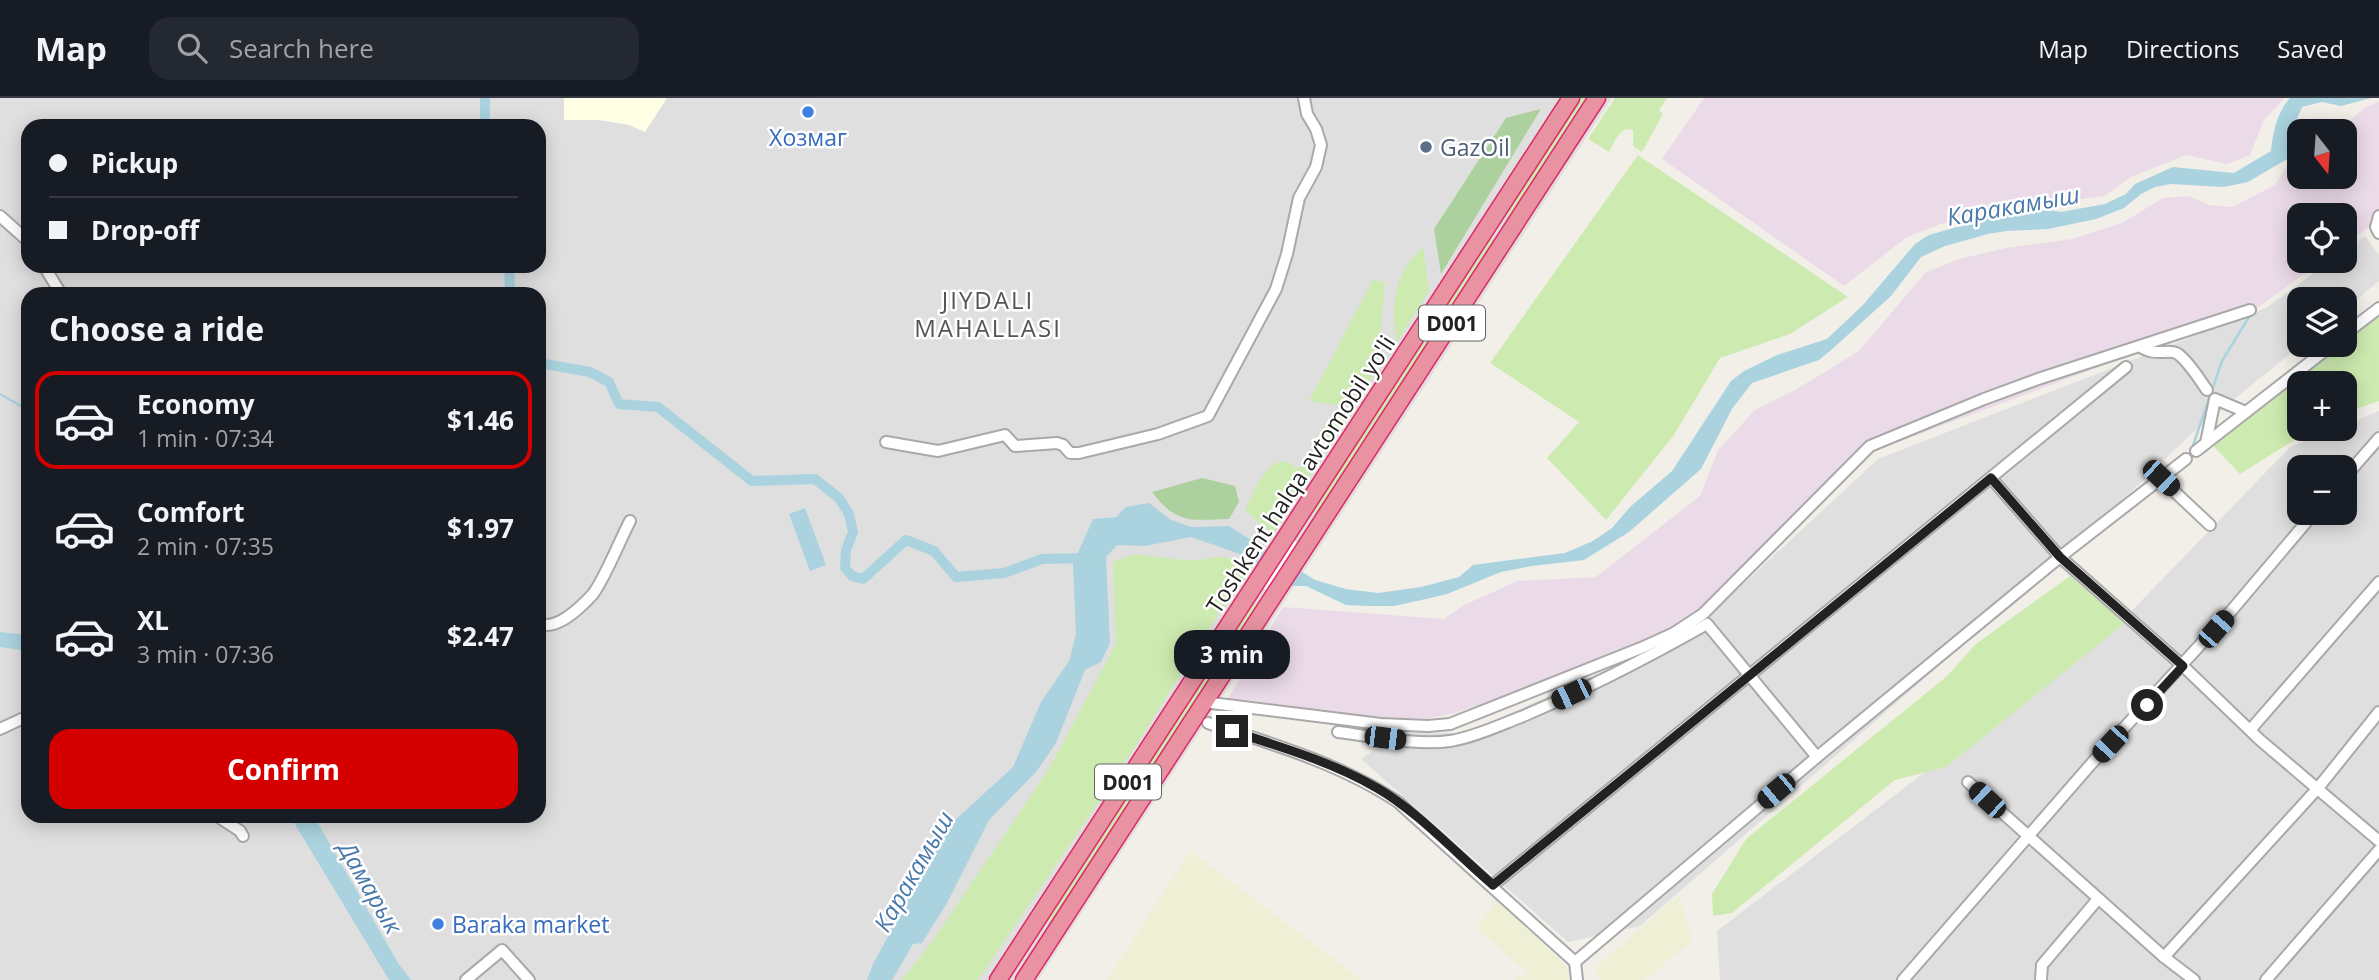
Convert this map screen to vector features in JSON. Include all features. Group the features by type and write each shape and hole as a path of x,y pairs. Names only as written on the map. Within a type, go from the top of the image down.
{"highway":[{"name":"Toshkent halqa avtomobil yo'li","path":"998,980 1571,98"},
{"name":"Toshkent halqa avtomobil yo'li","path":"1024,980 1597,98"},
{"path":"1492,219 1511,232"},
{"path":"1030,931 1048,943"}],"street":[{"path":"886,442 937,451 1005,435 1015,446 1057,443 1070,453 1079,453 1158,434 1208,416 1276,289 1299,198 1316,167 1321,145 1307,114 1304,98"},
{"path":"0,216 21,235"},
{"path":"2379,216 2376,226 2379,233"},
{"path":"2357,325 2379,308"},
{"path":"1203,702 1381,724 1428,726 1450,723 1641,648 1703,614 1870,446 1994,395 2250,310"},
{"path":"2141,347 2154,353 2178,354 2207,390"},
{"path":"2196,451 2317,357"},
{"path":"1493,885 2126,367"},
{"path":"2206,443 2215,399 2246,412"},
{"path":"2357,463 2379,438"},
{"path":"1574,962 1817,757 2060,557 2186,458"},
{"path":"1991,478 2060,557 2379,841"},
{"path":"2161,478 2210,525"},
{"path":"546,626 557,624 593,593 630,521"},
{"path":"1903,980 2092,763 2183,666 2304,525"},
{"path":"2251,729 2379,582"},
{"path":"1338,732 1408,741 1450,741 1502,725 1547,706 1707,624 1817,757"},
{"path":"2164,957 2318,788 2379,712"},
{"path":"0,729 21,719"},
{"path":"1208,723 1304,755 1377,788 1398,802 1493,885 1574,962 1577,980"},
{"path":"1968,782 2164,957 2194,980"},
{"path":"226,823 243,836"},
{"path":"2266,980 2379,850"},
{"path":"2041,980 2042,965 2098,899"},
{"path":"466,980 502,950 529,980"}],"shaded area":[{"name":"JIYDALI MAHALLASI","path":"0,98 1612,98 1038,980 0,980"},
{"path":"564,98 667,98 645,132 629,125 599,120 564,120"},
{"path":"1704,98 2285,98 2264,120 2250,155 2227,164 2186,155 2131,177 2104,196 2001,210 1941,224 1907,237 1844,286 1662,159"},
{"path":"2379,102 2379,220 2357,236 2357,203 2287,203 2287,273 2305,273 2257,308 1871,452 1696,624 1642,650 1455,713 1415,721 1227,700 1283,607 1444,619 1464,605 1518,581 1596,577 1700,496 1718,450 1755,410 1797,389 1859,351 1925,273 1959,259 2006,248 2072,239 2122,223 2163,198 2189,196 2209,205 2232,207 2275,185 2287,166 2287,189 2357,189 2357,119 2352,119 2364,108"},
{"path":"2365,236 2379,255 2379,281 2357,299 2357,287 2295,287 2314,273 2357,273 2357,242"},
{"path":"2287,293 2287,356 2192,433 2057,563 1640,926 1568,942 1361,759 1400,733 1467,733 1694,630 1878,459 2266,308"},
{"path":"2379,411 2379,980 1720,980 1717,931 2120,623 2290,447 2305,441 2357,441 2357,420"},
{"path":"1190,851 1361,980 1107,980"},
{"path":"1679,895 1692,941 1645,980 1599,980 1596,967"},
{"path":"1497,901 1562,961 1568,971 1569,980 1514,980 1528,973 1476,928"}],"green space":[{"path":"1578,98 1586,98 1509,217 1504,213"},
{"path":"1615,98 1667,98 1659,110 1663,114 1642,152 1633,146 1633,130 1628,129 1621,133 1609,152 1588,139"},
{"path":"1541,109 1441,274 1434,229 1506,118"},
{"path":"1638,155 1848,297 1790,334 1720,358 1674,435 1606,520 1547,458 1579,422 1490,363"},
{"path":"1489,236 1494,239 1317,514 1311,510"},
{"path":"1423,247 1429,291 1397,342 1394,314 1398,286 1407,266"},
{"path":"1373,280 1385,282 1377,368 1356,402 1342,406 1309,401"},
{"path":"2379,310 2379,401 2357,409 2357,371 2297,371 2317,357 2357,357 2357,327"},
{"path":"2287,379 2287,441 2293,441 2240,474 2206,438"},
{"path":"1349,413 1326,451 1315,454 1310,452 1324,426"},
{"path":"1286,461 1296,468 1316,465 1273,535 1245,510 1259,481 1273,464"},
{"path":"1202,478 1235,486 1239,502 1229,519 1195,520 1177,515 1152,492"},
{"path":"1135,554 1185,560 1222,557 1233,560 1249,572 1234,589 1121,769 978,980 902,980 934,939 1050,767 1116,644 1113,562"},
{"path":"2070,576 2125,623 1946,767 1895,780 1732,913 1713,916 1712,894 1746,839 1946,677 1976,644"},
{"path":"1252,602 1258,606 1053,924 1047,920"}],"water":[{"path":"2290,98 2371,98 2341,106 2322,102 2302,107 2297,119 2287,119 2287,159 2248,182 2224,187 2171,184 2155,187 2124,208 2096,219 2048,229 1988,234 1945,246 1921,257 1891,296 1819,360 1752,383 1732,409 1701,469 1629,532 1584,560 1501,572 1447,594 1394,606 1368,606 1346,605 1306,586 1287,586 1248,557 1191,537 1145,546 1117,545 1106,557 1110,643 1101,662 1085,670 1056,743 1036,772 989,820 947,903 922,943 913,944 892,980 867,980 928,863 954,821 1013,767 1041,702 1069,661 1076,634 1073,564 1093,519 1116,517 1126,507 1149,503 1171,520 1191,527 1229,526 1315,580 1346,589 1378,593 1421,587 1459,577 1473,565 1565,553 1593,541 1612,528 1630,507 1672,471 1731,381 1744,371 1777,355 1827,339 1863,305 1915,244 1929,235 2003,214 2049,210 2061,212 2105,204 2126,194 2135,184 2173,167 2234,173 2271,151 2276,123"},
{"path":"805,508 826,565 810,571 789,514"},
{"path":"0,632 21,634 21,650 0,647"},
{"path":"294,823 319,825 398,963 411,980 389,980"}],"pier":[{"path":"1278,532 1312,551 1273,594 1249,579"}],"waterway":[{"path":"485,98 485,119"},
{"path":"509,273 510,287"},
{"path":"2189,457 2222,361 2249,317"},
{"path":"546,364 590,372 609,382 619,404 658,407 752,481 815,479 839,498 849,514 853,532 846,550 845,568 852,576 863,579 906,540 934,551 956,577 1004,573 1042,559 1085,558"},
{"path":"0,394 21,406"}],"place":[{"name":"Хозмаг","path":"808,112"},
{"name":"GazOil","path":"1426,147"},
{"name":"Baraka market","path":"438,924"}],"district":[{"name":"JIYDALI MAHALLASI","path":"988,313"}],"route":[{"path":"1232,731 1304,755 1377,788 1398,802 1493,885 1991,478 2060,557 2183,666 2147,705"}],"water label":[{"name":"Каракамыш","path":"2013,205"},
{"name":"Каракамыш","path":"913,871"},
{"name":"Дамарык","path":"371,887"}]}
